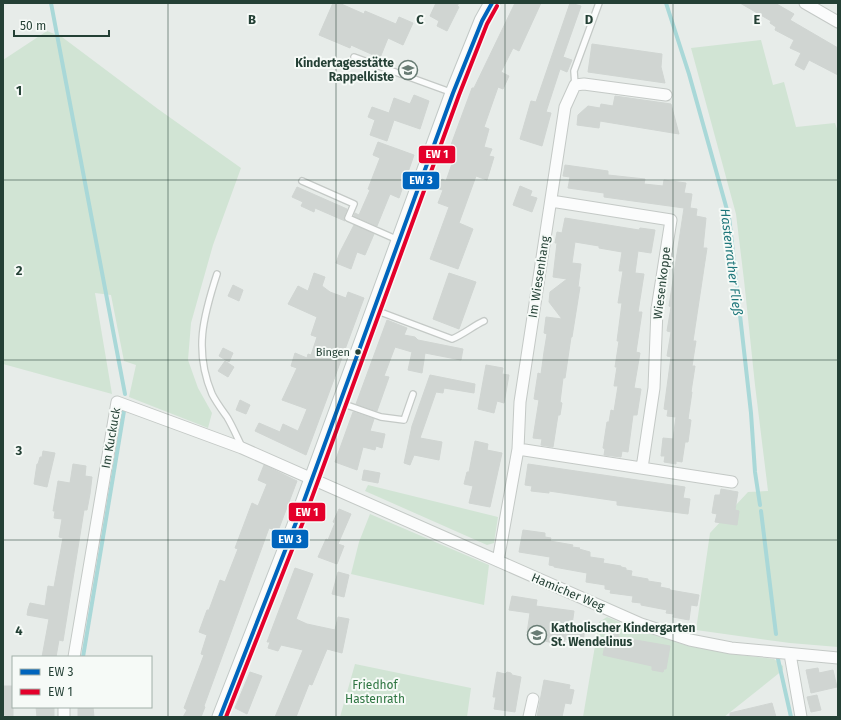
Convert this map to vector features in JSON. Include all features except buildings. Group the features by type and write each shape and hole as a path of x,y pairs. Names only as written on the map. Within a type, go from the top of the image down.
{"main road":[{"path":"220,717 313,478 453,93 482,21 492,3"}],"street":[{"path":"805,3 838,22"},
{"path":"575,85 584,84 666,95"},
{"name":"Im Wiesenhang","path":"498,561 518,448 520,402 565,108 575,85"},
{"name":"Wiesenkoppe","path":"551,201 671,220 657,309 654,388 642,468"},
{"name":"Im Kuckuck","path":"74,656 117,402 242,448 313,478"},
{"path":"518,448 732,482"},
{"name":"Hamicher Weg","path":"313,478 641,624 690,640 731,648 838,658"},
{"path":"790,654 801,717"},
{"path":"529,717 532,699"}],"lane":[{"path":"575,85 574,71 599,3"},
{"path":"354,57 453,93"},
{"path":"302,181 354,204 348,218 400,241"},
{"path":"217,274 204,317 202,340 203,365 213,395 231,424 242,448"},
{"path":"374,310 452,338 484,321"},
{"path":"341,403 381,417 404,420 413,394"}],"green space":[{"path":"47,31 62,37 158,109 241,168 213,245 191,323 188,360 198,388 212,413 208,428 129,397 136,365 124,361 111,295 95,293 112,394 3,364 3,60"},
{"path":"761,40 773,85 784,82 796,127 835,123 838,132 838,647 790,643 696,630 710,533 748,492 768,491 736,214 691,48"},
{"path":"368,485 498,517 494,543 487,545 365,491"},
{"path":"370,514 489,565 484,605 351,574 359,542"},
{"path":"607,617 638,630 688,646 731,654 774,659 783,666 783,670 724,717 583,717 599,622"},
{"name":"Friedhof Hastenrath","path":"355,664 471,688 467,717 340,717"}],"waterway":[{"path":"51,3 125,394"},
{"name":"Hastenrather Fließ","path":"666,3 689,74 729,217 751,413 755,472 760,505"},
{"path":"83,656 124,411"},
{"name":"Hastenrather Fließ","path":"761,511 776,634"},
{"name":"Hastenrather Fließ","path":"778,659 791,717"}],"transit line":[{"path":"220,717 297,520 453,93 482,21 492,3"},
{"path":"226,717 303,522 459,95 487,24 497,6"}],"place":[{"name":"Kindertagesstätte Rappelkiste","path":"408,70"},
{"name":"Bingen","path":"358,352"},
{"name":"Katholischer Kindergarten St. Wendelinus","path":"537,635"}]}
